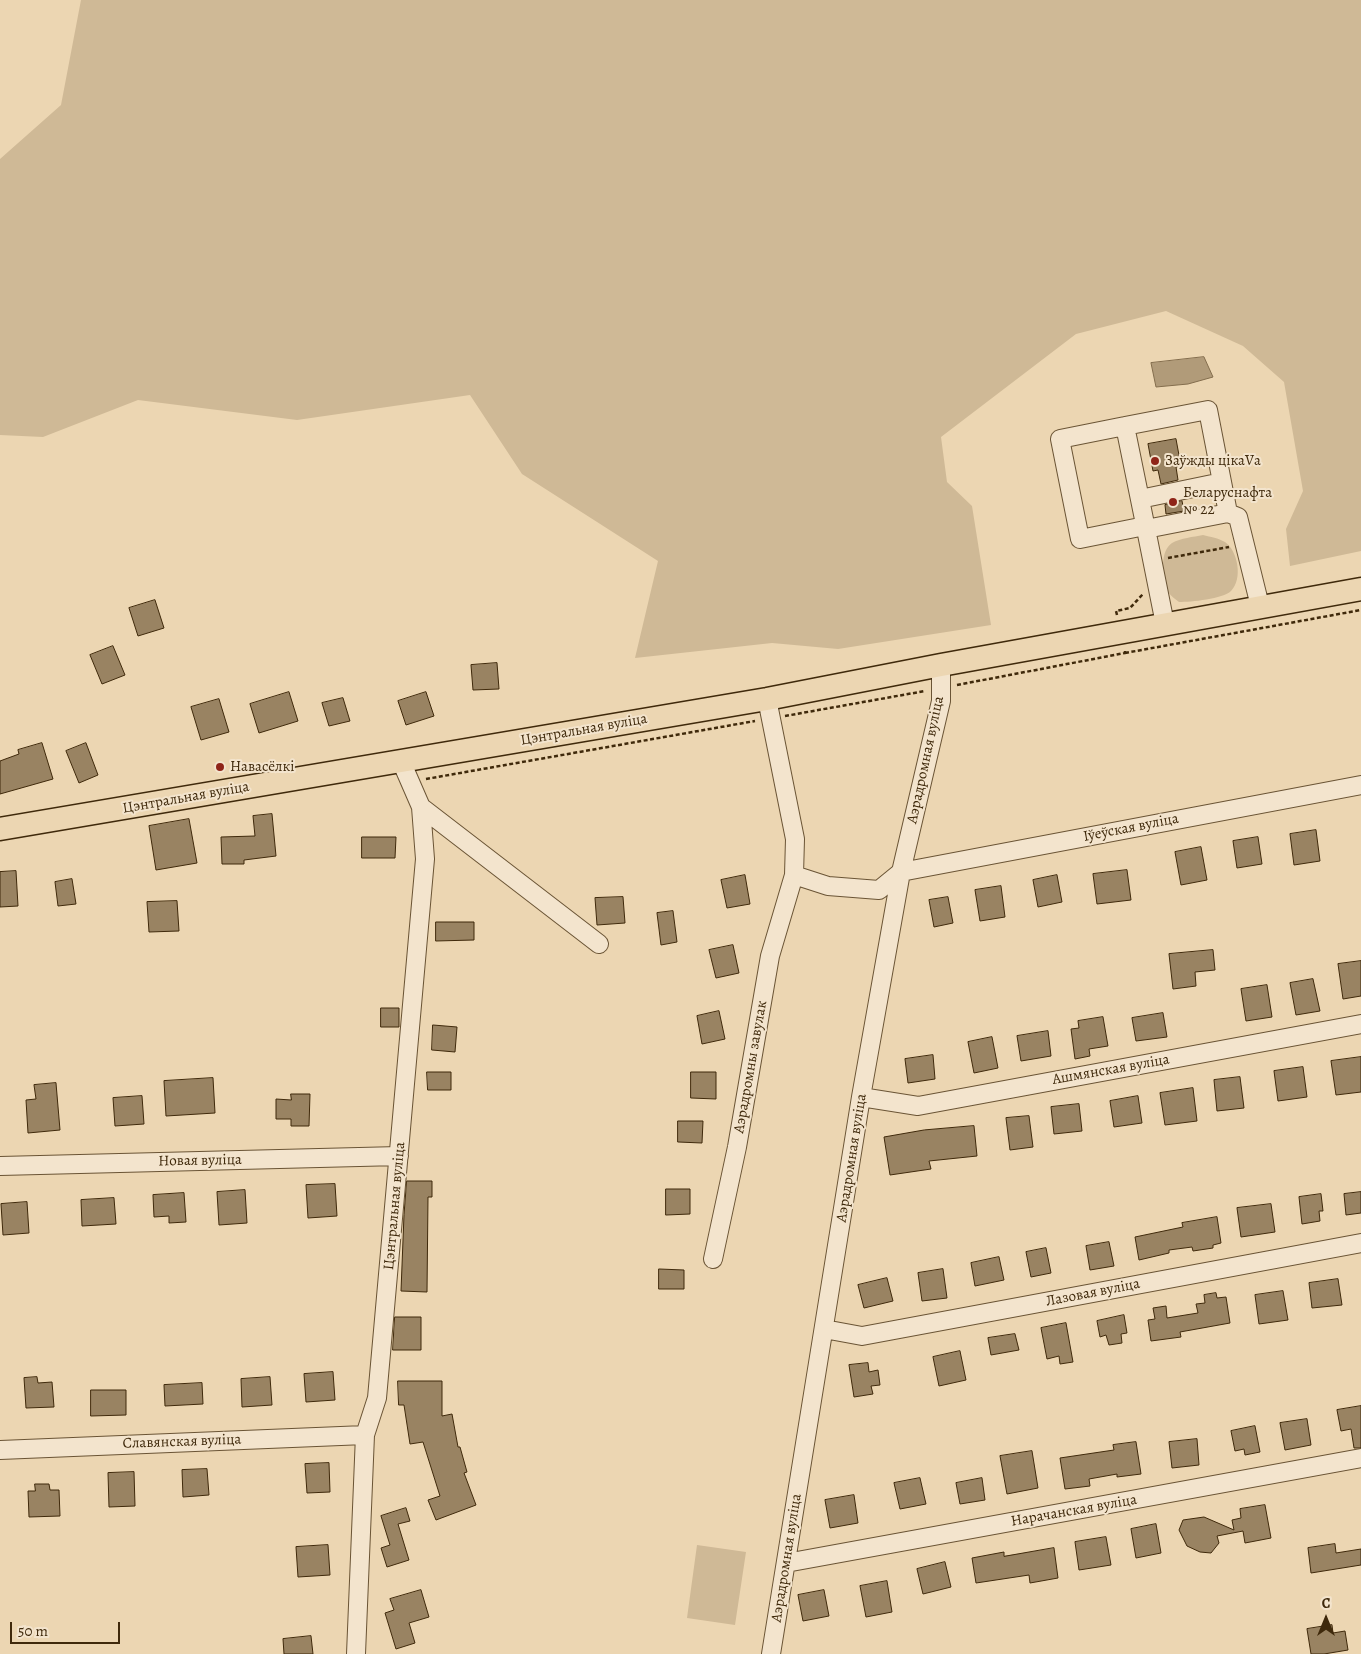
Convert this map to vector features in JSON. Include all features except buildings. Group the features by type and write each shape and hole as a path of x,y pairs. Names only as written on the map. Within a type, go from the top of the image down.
{"main road":[{"name":"Цэнтральная вуліца","path":"0,830 767,699 941,665 1361,589"}],"street":[{"path":"1227,507 1080,539 1060,439 1208,410 1227,507 1238,517 1260,606"},
{"path":"1125,426 1165,624"},
{"path":"1140,498 1222,482"},
{"name":"Аэрадромная вуліца","path":"771,1654 861,1097 901,872 941,701 941,665"},
{"name":"Аэрадромны завулак","path":"713,1259 737,1147 770,956 794,875 795,839 767,699"},
{"name":"Цэнтральная вуліца","path":"356,1654 364,1435 377,1398 426,859 421,807 401,761"},
{"name":"Іўеўская вуліца","path":"901,872 1361,784"},
{"path":"421,807 599,944"},
{"path":"794,875 828,886 879,890 901,872"},
{"name":"Ашмянская вуліца","path":"861,1097 918,1106 1361,1024"},
{"name":"Новая вуліца","path":"0,1166 399,1156"},
{"name":"Лазовая вуліца","path":"824,1329 862,1336 1361,1243"},
{"name":"Славянская вуліца","path":"0,1450 364,1435"},
{"name":"Нарачанская вуліца","path":"786,1563 1361,1458"}],"path":[{"path":"1152,560 1244,544"},
{"path":"1125,653 1361,610"}],"shaded area":[{"path":"81,0 1361,0 1361,551 1290,566 1286,529 1303,491 1284,382 1243,346 1166,311 1076,334 941,437 947,482 972,506 991,625 838,649 772,643 635,658 658,561 522,474 470,395 297,420 138,400 43,437 0,435 0,159 61,105"},
{"path":"1204,357 1213,377 1188,384 1156,387 1151,363"},
{"path":"1203,535 1225,542 1233,552 1236,558 1238,573 1235,586 1227,594 1214,598 1179,602 1166,588 1163,570 1165,552 1176,541"},
{"path":"697,1545 746,1552 735,1625 687,1618"}],"place":[{"name":"Заўжды цікаVа","path":"1155,461"},
{"name":"Беларуснафта № 22","path":"1173,502"},
{"name":"Навасёлкі","path":"220,767"}]}
